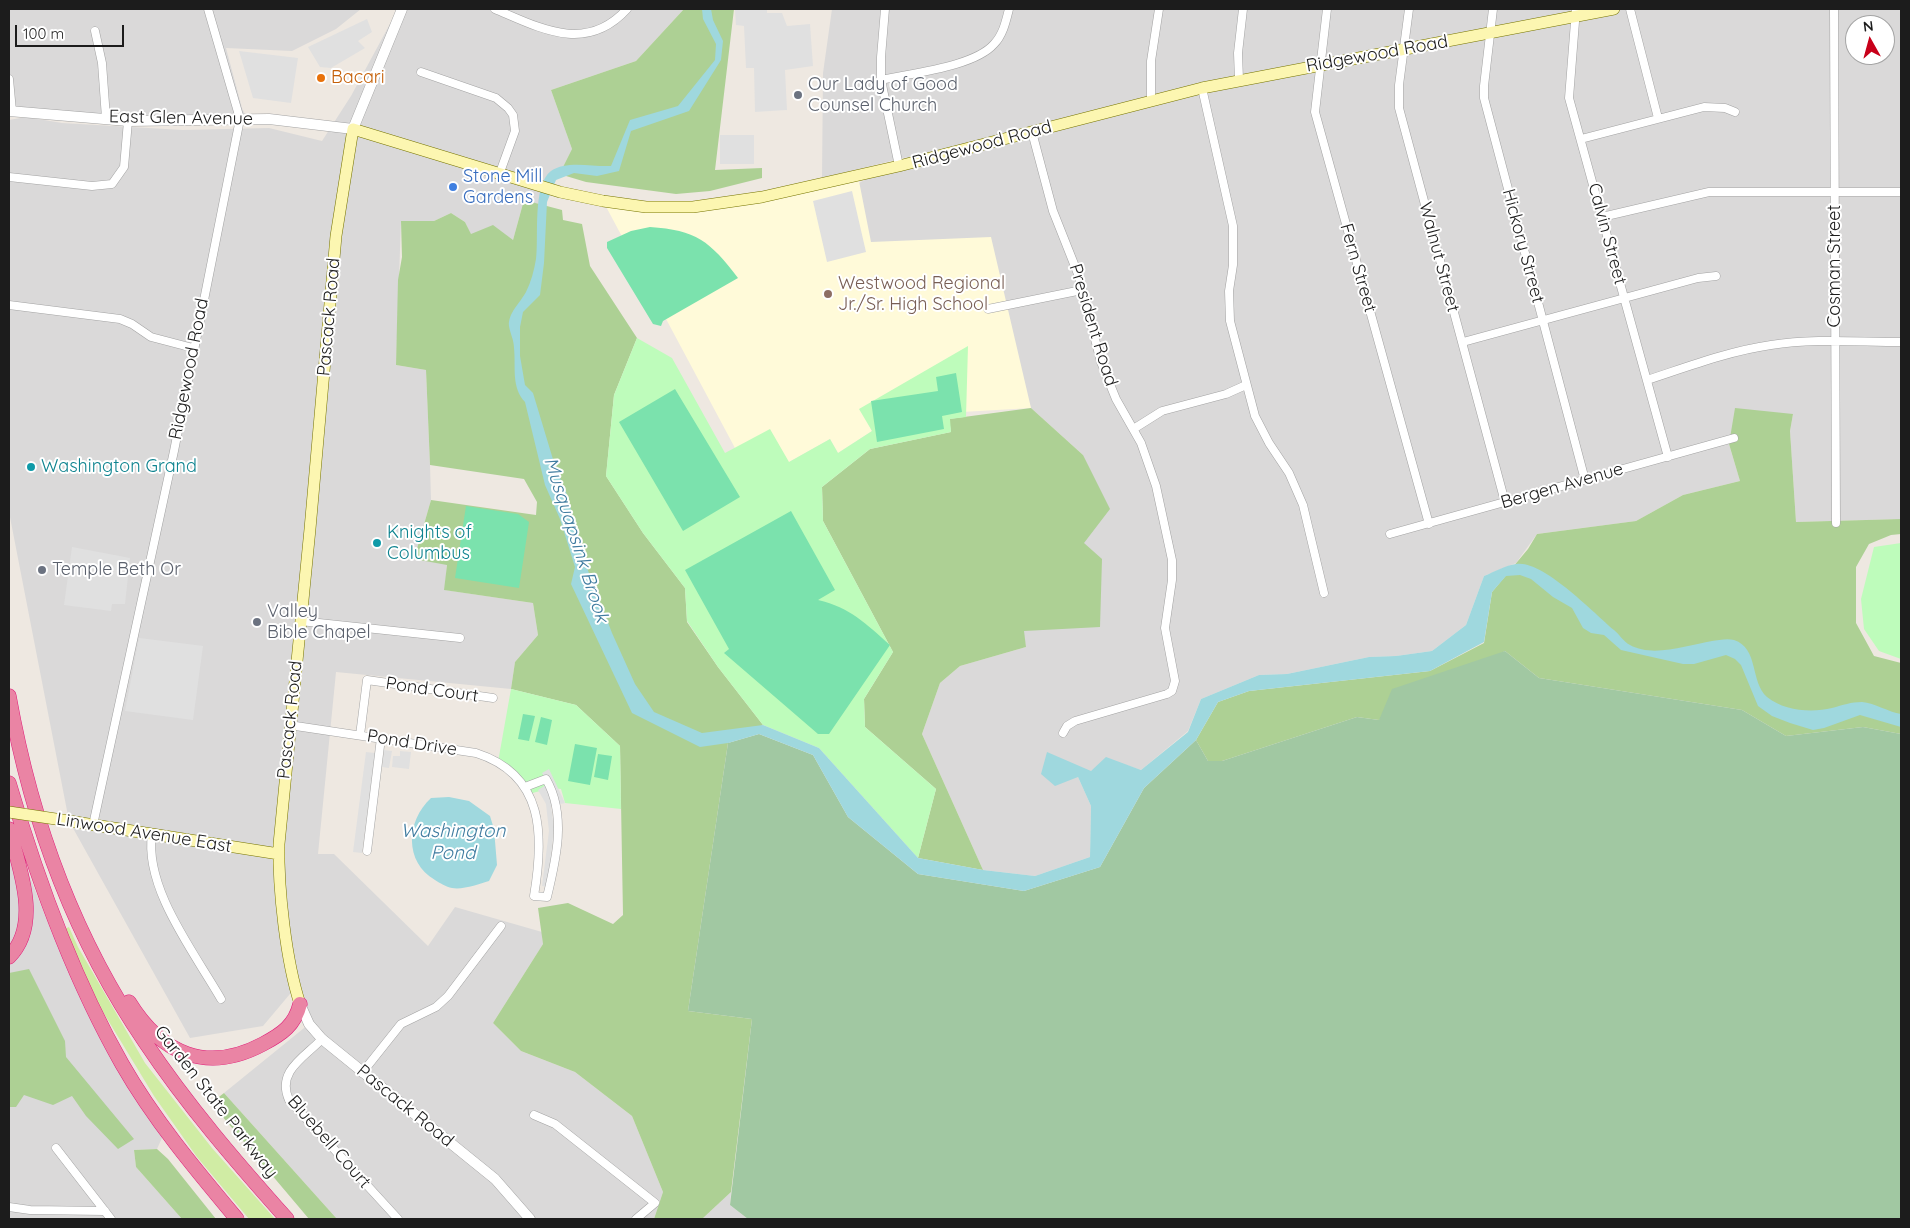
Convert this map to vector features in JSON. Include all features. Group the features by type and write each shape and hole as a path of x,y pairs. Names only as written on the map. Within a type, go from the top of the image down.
{"highway":[{"name":"Garden State Parkway","path":"9,696 35,811 79,927 116,996 159,1063 216,1137 287,1219"},
{"path":"9,783 58,931 122,1063"},
{"path":"9,814 52,933 102,1037 122,1063 166,1129 237,1219"},
{"path":"9,829 21,875 25,909 23,934 9,956"},
{"path":"79,927 130,1005 146,1025 168,1044 190,1056 219,1059 248,1052 286,1030 293,1022 300,1004"}],"main road":[{"name":"Ridgewood Road","path":"353,129 537,186 603,202 646,207 693,208 762,198 899,166 1151,100 1239,80 1490,34 1576,13 1614,9"},
{"name":"Pascack Road","path":"300,1004 291,964 279,854 289,724 336,236 353,129"},
{"name":"Linwood Avenue East","path":"9,814 93,824 279,854"}],"street":[{"path":"208,9 240,119"},
{"name":"Pascack Road","path":"353,129 402,9"},
{"path":"495,9 548,32 570,35 608,25 627,9"},
{"path":"885,9 881,80 899,166"},
{"path":"881,80 978,57 995,43 1008,9"},
{"path":"1151,100 1151,61 1158,9"},
{"path":"1239,80 1238,53 1243,9"},
{"name":"Fern Street","path":"1327,9 1315,112 1429,524"},
{"name":"Walnut Street","path":"1409,9 1399,85 1399,108 1505,502"},
{"name":"Hickory Street","path":"1493,9 1484,98 1585,480"},
{"path":"1630,9 1658,118"},
{"name":"Cosman Street","path":"1834,9 1836,523"},
{"name":"Calvin Street","path":"1576,13 1569,98 1668,457"},
{"path":"95,31 102,63 106,118"},
{"path":"421,72 496,98 508,108 515,123 515,131 500,175"},
{"path":"9,79 10,111"},
{"path":"1202,88 1233,226 1234,256 1229,306 1246,385 1262,431 1296,487 1324,593"},
{"path":"1581,139 1704,106 1720,107 1735,112"},
{"name":"East Glen Avenue","path":"10,111 128,121 269,119 353,129"},
{"name":"Ridgewood Road","path":"93,824 138,622 240,119"},
{"path":"9,177 92,186 112,184 124,167 128,121"},
{"name":"President Road","path":"1032,132 1053,211 1073,258 1108,381 1135,428 1151,468 1171,552 1172,580 1165,628 1176,681 1174,687 1167,694 1075,721 1067,726 1063,733"},
{"path":"1602,217 1709,192 1901,192"},
{"path":"1462,342 1698,278 1716,276"},
{"path":"988,309 1082,290"},
{"path":"9,305 120,319 132,324 151,338 193,348"},
{"path":"1647,380 1748,349 1795,342 1901,342"},
{"path":"1135,428 1162,411 1226,394 1246,385"},
{"name":"Bergen Avenue","path":"1390,534 1734,438"},
{"path":"300,620 460,638"},
{"name":"Pond Court","path":"360,735 367,680 493,698"},
{"name":"Pond Drive","path":"289,724 488,757 508,768 525,787 534,808 540,840 539,870 534,896 547,897 557,857 558,828 551,788 546,779 525,787"},
{"path":"367,851 381,738"},
{"path":"152,834 151,859 157,885 221,998"},
{"path":"362,1072 401,1024 416,1015 436,1007 448,996 501,926"},
{"name":"Pascack Road","path":"300,1004 309,1024 322,1039 495,1179 530,1219"},
{"name":"Bluebell Court","path":"322,1039 294,1064 286,1080 286,1093 289,1100 398,1219"},
{"path":"534,1115 555,1124 655,1202 636,1219"},
{"path":"56,1148 111,1219"},
{"path":"9,1207 105,1211"}],"shaded area":[{"path":"9,9 361,9 336,29 292,51 226,48 242,108 247,119 214,121 9,111"},
{"path":"398,9 684,9 636,61 551,90 572,149 562,169 538,204 524,200 513,240 471,235 465,222 451,213 434,221 401,221 396,365 426,370 430,465 431,500 414,559 447,564 445,590 533,603 538,635 515,662 511,689 336,672 318,854 334,854 428,946 455,907 542,932 543,944 493,1023 521,1051 575,1072 632,1116 663,1192 654,1219 337,1219 224,1093 309,1024 295,988 263,1026 190,1038 69,821 9,512 9,120 26,117 62,123 183,130 269,128 322,141 351,96"},
{"path":"735,9 767,9 767,13 782,13 787,26 810,24 813,66 785,70 787,110 755,112 754,68 746,68 744,26 736,25"},
{"path":"832,9 1901,9 1901,519 1796,522 1790,431 1793,414 1729,444 1740,481 1683,495 1636,521 1537,534 1516,563 1484,576 1466,625 1432,651 1396,656 1369,657 1287,674 1259,675 1201,699 1188,731 1141,770 1126,765 1091,771 1078,777 1091,806 1090,857 1035,876 983,870 922,734 940,683 960,666 1026,647 1023,631 1084,543 1083,455 1031,408 967,243 869,260 850,188 907,157 822,178 823,73"},
{"path":"367,19 372,32 358,41 365,48 331,68 320,67 308,47"},
{"path":"239,51 298,58 291,103 253,98"},
{"path":"720,135 754,135 754,164 720,164"},
{"name":"Westwood Regional Jr./Sr. High School","path":"858,176 871,242 991,237 1031,408 962,412 860,409 872,431 838,453 830,439 789,462 735,448 603,201 671,209"},
{"path":"852,191 866,252 827,262 813,201"},
{"path":"72,547 130,558 125,604 112,604 111,611 64,605"},
{"path":"139,638 203,646 193,720 125,711"},
{"path":"384,750 392,751 389,768 382,767"},
{"path":"400,751 411,752 409,769 392,767 393,756 400,756"},
{"path":"366,752 375,753 362,853 353,852"},
{"path":"549,769 565,803 551,806 554,828 548,887 542,886 549,831 546,804 538,790 549,783 542,773"},
{"path":"9,834 22,875 28,872 52,933 87,1008 166,1129 157,1149 134,1150 136,1167 182,1219 9,1219"},
{"path":"731,1192 730,1205 748,1219 702,1219"}],"green space":[{"path":"684,9 734,9 715,170 762,168 762,178 710,191 676,194 586,182 556,173 562,169 572,149 551,90 636,61"},
{"path":"524,200 562,210 563,220 582,224 590,266 637,338 614,395 606,476 643,533 685,588 687,622 718,667 763,725 728,743 688,1011 752,1019 731,1192 702,1219 654,1219 663,1192 632,1116 575,1072 521,1051 493,1023 543,944 538,908 568,903 613,924 623,915 620,746 576,705 511,689 515,662 538,635 533,603 444,590 447,565 414,559 431,500 536,515 537,502 524,479 430,465 426,370 396,365 398,280 402,257 401,221 434,221 451,213 465,222 471,234 493,225 513,240"},
{"path":"650,227 679,231 701,240 719,255 738,278 663,321 661,326 653,324 607,248 607,242 631,231"},
{"path":"637,338 672,358 725,453 770,429 789,462 830,439 838,453 872,431 859,409 968,346 966,417 950,419 951,432 870,449 822,487 823,521 893,652 864,699 865,727 936,789 918,858 819,748 763,725 718,667 687,621 685,588 643,533 606,476 614,395"},
{"path":"956,373 962,412 942,416 944,429 877,442 871,401 938,391 936,377"},
{"path":"675,389 740,497 683,531 619,422"},
{"path":"1031,408 1083,455 1110,509 1084,543 1102,559 1100,627 1024,631 1026,647 960,666 940,683 922,734 983,870 918,858 936,789 865,727 864,699 893,652 823,521 822,487 870,449 951,432 949,419"},
{"path":"1735,408 1793,414 1790,431 1796,522 1901,519 1901,534 1891,535 1869,544 1856,567 1856,623 1874,656 1901,663 1901,734 1863,727 1786,736 1742,710 1539,678 1505,651 1379,720 1357,717 1222,761 1208,761 1196,740 1218,702 1249,691 1430,671 1484,643 1492,592 1528,549 1537,534 1636,521 1683,495 1740,481 1729,444"},
{"path":"466,506 518,514 529,522 519,588 455,578"},
{"path":"791,511 835,590 818,600 840,607 857,617 890,645 829,734 818,734 724,653 729,649 685,570"},
{"path":"1901,543 1901,659 1879,651 1864,629 1861,599 1874,547"},
{"path":"1505,651 1539,678 1742,710 1786,736 1863,727 1901,734 1901,1219 748,1219 730,1205 752,1019 688,1011 728,743 759,734 813,755 848,817 918,874 1024,891 1100,867 1144,788 1196,740 1208,761 1222,761 1357,717 1379,720 1392,689"},
{"path":"511,689 576,705 620,746 621,809 565,803 561,789 551,788 529,794 498,762"},
{"path":"523,714 535,716 529,741 518,739"},
{"path":"541,717 552,720 547,745 535,742"},
{"path":"575,744 597,748 590,785 568,781"},
{"path":"598,754 612,756 608,780 594,777"},
{"path":"69,927 78,947 145,1063 212,1148 275,1219 249,1219 197,1157 154,1096 100,1007 64,929"},
{"path":"29,969 65,1041 66,1057 134,1139 118,1149 86,1116 72,1096 53,1105 24,1095 16,1107 9,1107 9,973"},
{"path":"224,1093 337,1219 309,1219 211,1103"},
{"path":"157,1149 168,1159 216,1219 182,1219 136,1167 134,1150"}],"water":[{"name":"Musquapsink Brook","path":"702,9 711,9 713,20 723,41 721,60 689,111 631,131 619,171 597,176 574,173 556,180 547,202 544,263 540,295 523,312 520,327 520,356 525,385 533,393 555,466 566,492 587,568 612,633 635,684 654,712 702,733 763,725 819,748 918,858 983,870 1035,876 1090,857 1091,806 1078,777 1055,786 1041,774 1047,752 1091,771 1106,757 1141,770 1188,732 1201,699 1259,675 1287,674 1369,657 1396,656 1432,651 1466,625 1484,576 1516,564 1527,565 1553,578 1581,600 1626,642 1639,649 1660,651 1720,640 1734,640 1742,644 1747,650 1762,691 1774,702 1798,710 1824,710 1862,702 1901,714 1901,727 1860,715 1813,730 1790,723 1772,716 1758,706 1741,665 1735,659 1726,655 1694,664 1683,664 1621,650 1604,635 1591,633 1583,628 1572,608 1553,597 1531,579 1520,575 1506,576 1492,592 1484,642 1430,671 1249,691 1218,702 1196,740 1144,788 1100,867 1024,891 918,874 848,817 813,755 759,734 728,743 700,747 632,713 571,584 575,567 560,519 545,485 525,402 516,384 514,345 509,321 512,312 526,292 533,272 537,250 539,199 545,178 551,171 564,166 611,166 630,120 678,106 715,60 716,44 703,19"},
{"name":"Washington Pond","path":"449,797 469,801 490,816 494,829 497,865 489,881 466,887 450,887 435,880 418,863 412,841 413,829 417,818 431,798"}],"place":[{"name":"Bacari","path":"321,78"},
{"name":"Our Lady of Good Counsel Church","path":"798,95"},
{"name":"Stone Mill Gardens","path":"453,187"},
{"name":"Westwood Regional Jr./Sr. High School","path":"828,294"},
{"name":"Washington Grand","path":"31,467"},
{"name":"Knights of Columbus","path":"377,543"},
{"name":"Temple Beth Or","path":"42,570"},
{"name":"Valley Bible Chapel","path":"257,622"}]}
